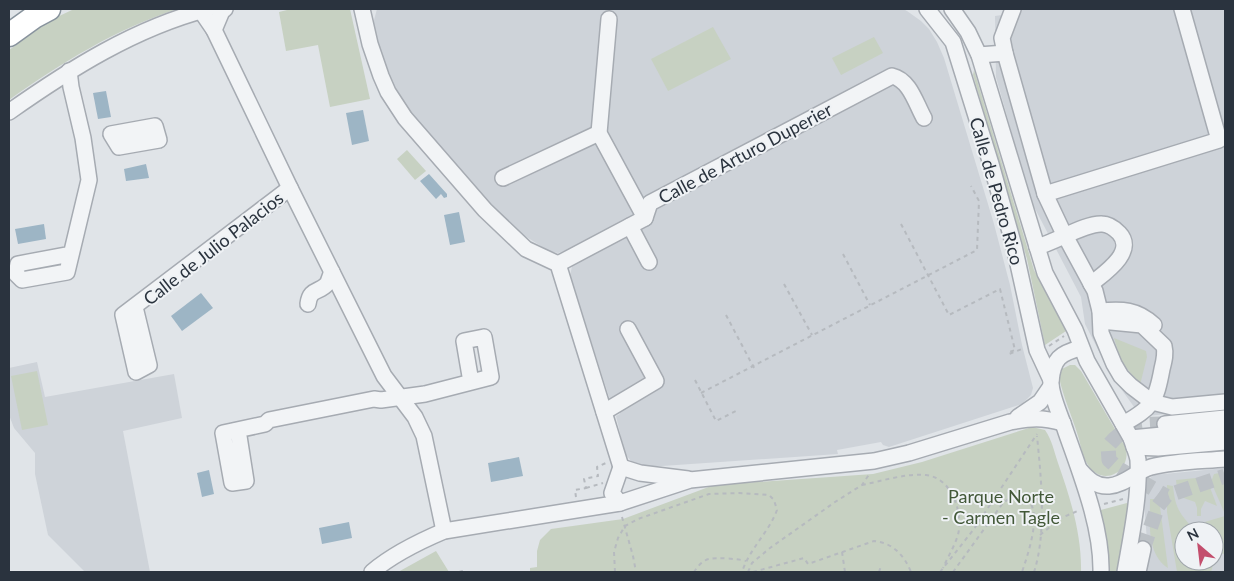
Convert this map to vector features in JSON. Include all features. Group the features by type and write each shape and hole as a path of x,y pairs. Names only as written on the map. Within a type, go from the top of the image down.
{"highway":[{"path":"9,22 29,9"},
{"path":"9,35 49,9"}],"street":[{"path":"214,30 225,9"},
{"path":"362,9 370,44 381,76 388,92 405,118 485,210 526,249 558,264 604,412 617,464 612,493 621,510"},
{"name":"Calle de Pedro Rico","path":"927,9 953,42 991,164 1009,228 1037,350 1051,383 1079,468 1098,535 1101,572"},
{"name":"Calle de Pedro Rico","path":"952,9 968,32 978,55 1045,273 1075,330 1081,348 1123,424 1138,458 1134,519 1125,572"},
{"path":"1013,9 1002,38 1045,194 1097,297 1100,322 1114,364 1121,376 1152,402 1172,406 1225,402"},
{"path":"1045,194 1219,140 1182,9"},
{"path":"9,112 69,71 133,37 205,10"},
{"name":"Calle de Julio Palacios","path":"205,10 290,188 384,376 415,417 424,436 444,531"},
{"path":"609,19 599,133 645,218"},
{"path":"978,55 1005,53"},
{"path":"69,71 84,138 89,180 71,254"},
{"name":"Calle de Arturo Duperier","path":"558,264 645,218 650,203 892,76 906,83 924,118"},
{"path":"503,178 599,133"},
{"path":"84,138 111,134"},
{"name":"Calle de Julio Palacios","path":"136,307 290,188"},
{"path":"1037,247 1066,237 1083,228 1102,224 1111,226 1120,235 1123,245 1119,260 1109,271 1091,284"},
{"path":"630,226 650,262"},
{"path":"308,304 309,297 314,291 326,284 332,272"},
{"path":"1010,422 1034,407 1044,398 1051,383 1056,361 1068,351 1081,348 1109,310 1136,312 1145,316 1168,338 1173,349 1167,383"},
{"path":"1100,322 1142,325 1164,346 1165,357 1157,394 1144,411 1123,424"},
{"path":"604,412 656,381 628,329"},
{"path":"238,430 265,424 269,420 307,412 374,399 381,400 425,394 471,382"},
{"path":"372,572 386,560 417,542 444,531 621,510 638,497 690,480 874,461 917,451 1010,422 1032,418 1046,418 1063,424"},
{"path":"1165,424 1225,418"},
{"path":"1132,443 1225,429"},
{"path":"1132,443 1158,448 1225,442"},
{"path":"1138,473 1160,466 1225,459"},
{"path":"617,464 640,473 690,480"},
{"path":"617,464 635,476 638,483 638,497"},
{"name":"Calle de Pedro Rico","path":"1079,468 1088,480 1097,485 1108,486 1122,482 1138,473"},
{"path":"1138,572 1142,549"}],"path":[{"path":"701,393 977,250 979,201 971,186"},
{"path":"901,224 949,315 1000,289 1015,350"},
{"path":"843,254 870,305"},
{"path":"784,284 812,335"},
{"path":"726,315 754,367"},
{"path":"1045,348 1068,333"},
{"path":"1021,349 1009,354 1009,352 1015,350 1021,349"},
{"path":"695,380 709,411 716,421 736,411"},
{"path":"940,572 974,529 1037,434 1043,494 1040,535 1034,572"},
{"path":"586,488 584,479 598,476 597,466 617,464"},
{"path":"862,485 871,471"},
{"path":"748,572 752,563 770,548 862,485 910,476 928,475 949,488 956,502 959,516 959,531 944,568"},
{"path":"576,497 575,490 609,482"},
{"path":"615,572 614,552 618,538 625,526 638,519 708,494 739,492 769,495 774,500 777,510 774,520 762,534 742,572"},
{"path":"952,572 1003,503 1014,495 1021,495 1031,503 1034,513 1030,551 1022,572"},
{"path":"1097,506 1126,498"},
{"path":"621,510 636,572"},
{"path":"1040,535 1061,518 1075,511"},
{"path":"753,572 804,558 808,564 874,541 883,542 896,548 904,557 911,572"},
{"path":"842,552 845,572"},
{"path":"694,572 697,566 709,558 740,559 746,562"},
{"path":"879,572 881,566"},
{"path":"459,572 463,571"}],"shaded area":[{"path":"377,9 903,9 907,11 929,29 944,58 994,224 1010,285 1033,388 1031,395 1022,404 889,447 881,442 837,450 838,454 662,466 645,466 632,462 625,454 616,416 620,414 616,405 610,400 570,276 576,247 558,253 549,251 520,233 492,206 425,132 410,112 387,73 373,24"},
{"path":"1005,9 1225,9 1225,408 1147,416 1137,411 1111,375 1085,324 1081,297 1031,201 996,77 995,16 1002,15"},
{"path":"37,362 45,397 174,374 182,418 123,431 150,572 85,572 48,535 35,474 35,453 14,428 9,415 9,368"},
{"path":"1225,468 1225,572 1145,572 1148,555 1143,487 1145,482 1154,475"}],"green space":[{"path":"74,9 177,9 132,26 90,48 9,100 9,50 51,20"},
{"path":"291,9 350,9 370,99 330,107 318,45 286,51 279,12"},
{"path":"713,27 731,59 668,91 651,59"},
{"path":"874,37 883,53 841,75 832,58"},
{"path":"974,70 1034,270 1066,331 1045,345 1027,259 973,75"},
{"path":"407,150 426,171 415,180 397,159"},
{"path":"1114,338 1146,351 1147,357 1140,385 1121,361"},
{"path":"1075,365 1081,371 1126,448 1124,464 1114,474 1107,476 1094,472 1084,458 1059,377 1062,369"},
{"path":"37,371 48,425 22,430 11,376"},
{"name":"Parque Norte - Carmen Tagle","path":"1032,427 1045,430 1053,446 1074,516 1080,544 1081,572 530,572 530,568 537,567 537,551 540,540 551,529 623,519 714,485 873,474 922,462"},
{"path":"1225,472 1225,514 1211,482 1214,474"},
{"path":"1206,477 1217,506 1205,501 1201,509 1201,516 1197,516 1195,502 1178,496 1176,480"},
{"path":"1167,485 1173,486 1178,508 1187,521 1174,521 1174,554 1167,512"},
{"path":"1150,499 1159,499 1168,568 1156,555 1153,546 1150,527"},
{"path":"1127,503 1127,522 1119,572 1106,572 1097,511"},
{"path":"1225,516 1225,554 1224,521 1208,521"},
{"path":"436,551 449,572 398,572"},
{"path":"1177,571 1211,571 1211,572"}],"water":[{"path":"106,91 111,117 98,119 93,93"},
{"path":"363,110 369,141 352,145 346,113"},
{"path":"146,164 149,178 126,181 124,169"},
{"path":"429,174 447,194 447,197 444,198 441,194 436,199 420,181"},
{"path":"459,212 465,242 450,245 444,215"},
{"path":"44,224 46,239 18,244 15,229"},
{"path":"201,293 213,308 182,331 171,316"},
{"path":"519,457 523,476 491,482 488,463"},
{"path":"209,470 214,494 202,497 197,473"},
{"path":"349,522 352,538 322,544 319,528"}],"tunnel":[{"path":"1165,424 1148,424 1134,427 1114,439 1108,446 1109,460 1119,469 1166,496"},
{"path":"1143,549 1158,506 1166,496 1225,476"}]}
